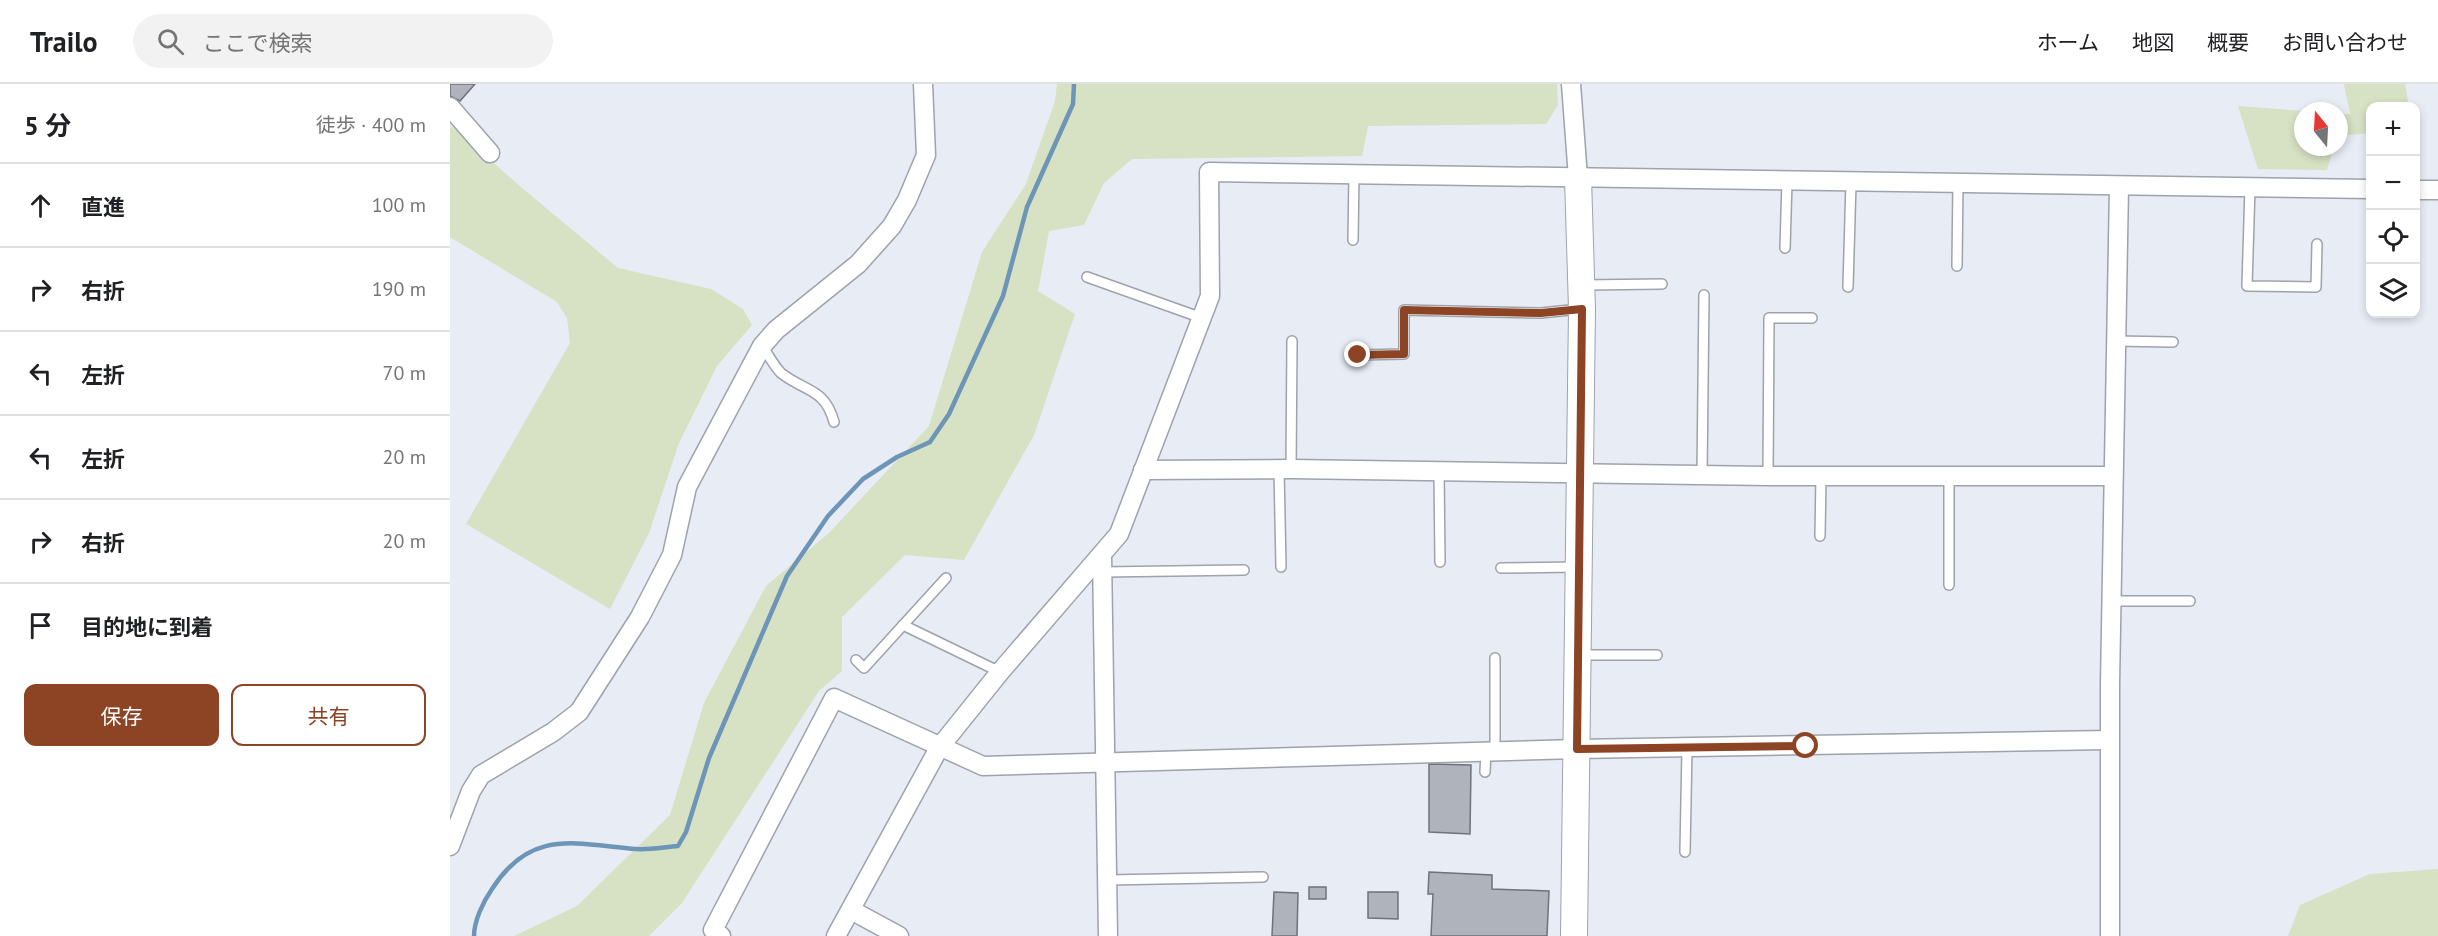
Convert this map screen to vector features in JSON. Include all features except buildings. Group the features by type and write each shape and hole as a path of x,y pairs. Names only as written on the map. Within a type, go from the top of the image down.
{"street":[{"path":"450,846 471,791 481,775 553,732 579,712 640,617 672,555 687,487 762,346 776,330 858,264 892,226 907,200 926,154 923,84"},
{"path":"1571,84 1578,178 1582,297 1574,936"},
{"path":"450,107 490,153"},
{"path":"836,936 939,748 1000,672 1102,564 1119,534 1210,296 1209,172 2366,189"},
{"path":"2110,936 2109,740 2119,186"},
{"path":"2420,190 2438,190"},
{"path":"1143,470 1285,469 1768,476 2113,476"},
{"path":"1102,564 1108,936"},
{"path":"721,936 714,930 834,698 939,748 983,766 1577,749 1687,749 2109,740"},
{"path":"851,910 899,936"}],"lane":[{"path":"1353,240 1354,174"},
{"path":"1785,248 1787,181"},
{"path":"1848,288 1851,182"},
{"path":"1957,266 1958,183"},
{"path":"2250,188 2247,285 2316,287 2317,244"},
{"path":"1087,277 1202,318"},
{"path":"1358,355 1404,354 1404,310 1541,313 1582,297 1662,284"},
{"path":"1702,475 1704,295"},
{"path":"1768,476 1769,318 1812,318"},
{"path":"2115,340 2173,342"},
{"path":"1281,567 1292,341"},
{"path":"762,346 780,372 824,399 834,422"},
{"path":"1439,471 1440,562"},
{"path":"1820,536 1821,476"},
{"path":"1949,476 1949,585"},
{"path":"1102,564 1244,570"},
{"path":"1501,568 1580,567"},
{"path":"856,660 864,668 946,578"},
{"path":"2111,601 2190,601"},
{"path":"903,625 1000,672"},
{"path":"1578,655 1657,654"},
{"path":"1485,772 1490,752 1495,658"},
{"path":"1685,852 1687,749"},
{"path":"1108,880 1263,877"}],"green space":[{"path":"1057,84 1557,84 1558,105 1546,124 1368,126 1362,156 1132,159 1104,183 1084,225 1049,231 1038,291 1075,314 1034,435 964,560 905,555 842,617 842,671 819,691 682,903 649,936 514,936 577,906 670,815 704,703 766,586 829,533 929,426 982,252 1026,184 1055,101"},
{"path":"2344,84 2405,84 2408,102 2366,102 2366,133 2348,135 2348,114 2350,114"},
{"path":"2238,106 2294,110 2294,156 2331,156 2327,170 2258,169"},
{"path":"453,127 618,268 711,289 743,309 752,325 717,366 679,443 649,533 610,609 466,524 570,343 567,318 557,302 450,237 450,128"},
{"path":"2438,869 2438,936 2288,936 2300,905 2370,874"}],"waterway":[{"path":"474,936 480,912 492,889 522,856 539,848 574,843 641,849 678,846 686,832 709,758 787,576 828,516 863,479 897,457 930,442 949,414 1003,296 1027,207 1073,104 1074,84"}],"route":[{"path":"1358,355 1404,354 1404,310 1541,313 1582,309 1577,749 1806,746"}]}
